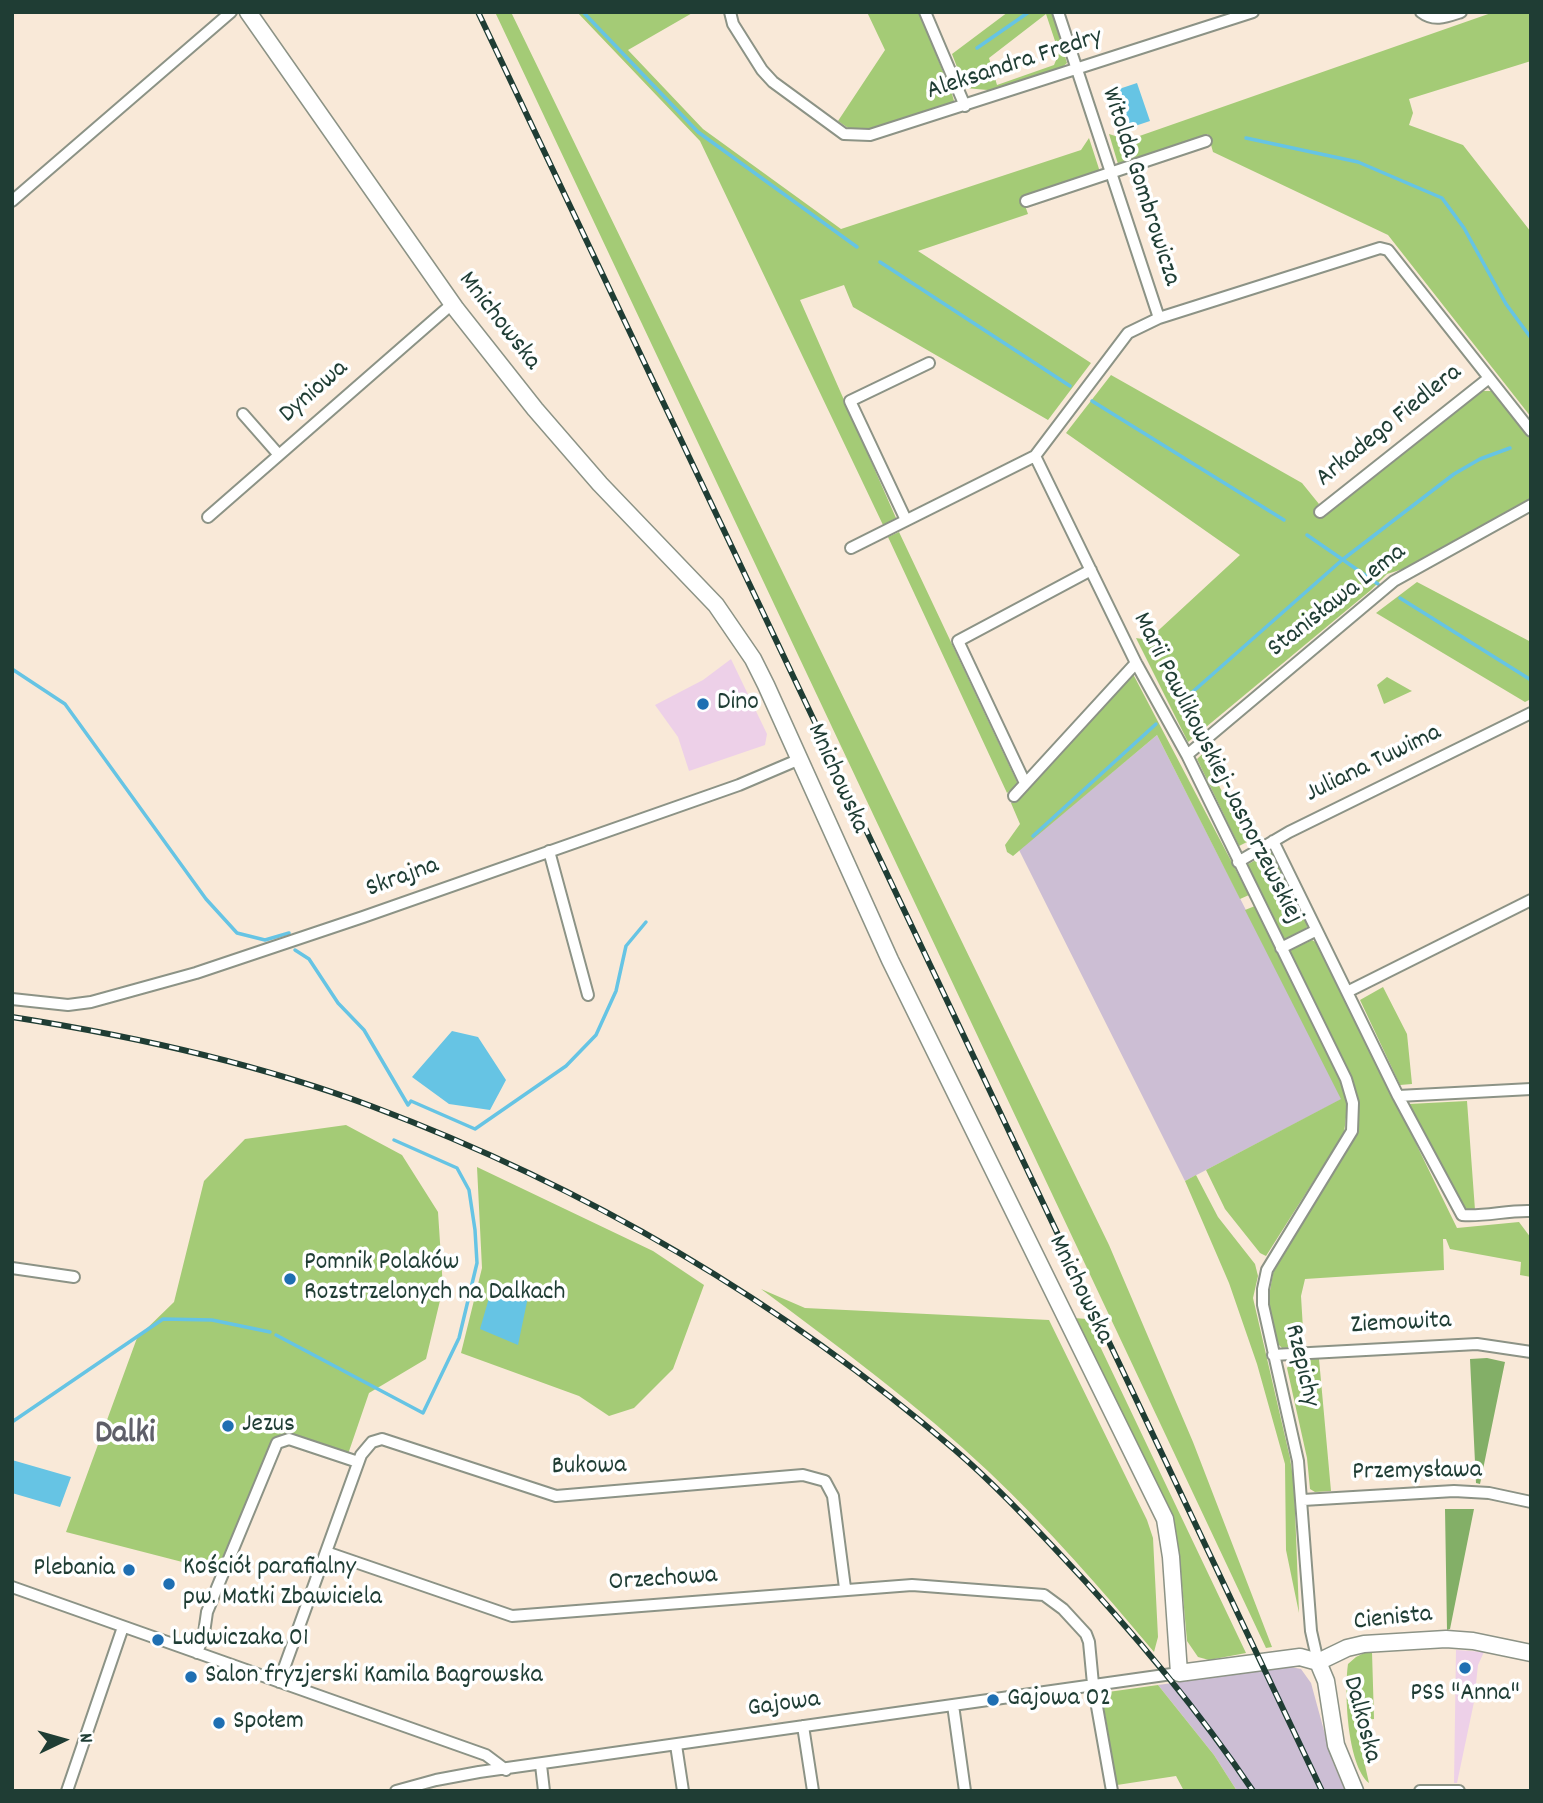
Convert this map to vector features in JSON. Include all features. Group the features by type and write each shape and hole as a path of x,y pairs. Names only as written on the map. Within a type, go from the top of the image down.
{"street":[{"path":"12,201 231,12"},
{"name":"Mnichowska","path":"248,12 452,304 535,409 600,484 716,605 752,659 890,960 1165,1519 1171,1557 1179,1673"},
{"name":"Aleksandra Fredry","path":"730,12 733,24 766,76 844,134 870,135 1247,13"},
{"path":"925,12 965,106"},
{"name":"Witolda Gombrowicza","path":"1058,12 1159,318"},
{"path":"1421,12 1433,18 1461,12"},
{"path":"1026,201 1206,141"},
{"name":"Witolda Gombrowicza","path":"1035,456 1128,333 1159,318 1380,248 1388,250 1531,431"},
{"name":"Dyniowa","path":"208,517 452,304"},
{"path":"906,520 850,401 929,363"},
{"name":"Arkadego Fiedlera","path":"1321,512 1489,378"},
{"path":"243,414 279,455"},
{"path":"851,548 1035,456"},
{"name":"Marii Pawlikowskiej-Jasnorzewskiej","path":"1035,456 1136,663 1187,755 1346,1079 1353,1103"},
{"name":"Stanisława Lema","path":"1187,755 1394,581 1531,505"},
{"path":"1025,783 958,640 1091,570"},
{"path":"1014,796 1136,663"},
{"name":"Juliana Tuwima","path":"1238,862 1273,841 1531,713"},
{"name":"Skrajna","path":"12,999 68,1005 107,999 248,957 739,785 800,759"},
{"name":"Marii Pawlikowskiej-Jasnorzewskiej","path":"1273,841 1398,1096 1462,1215 1531,1211"},
{"path":"549,851 588,995"},
{"path":"1347,992 1531,900"},
{"path":"1281,948 1315,931"},
{"path":"1398,1096 1531,1089"},
{"name":"Rzepichy","path":"1318,1662 1311,1631 1298,1461 1273,1355 1263,1305 1263,1289 1267,1270 1352,1131 1353,1103"},
{"path":"12,1268 74,1277"},
{"name":"Ziemowita","path":"1273,1355 1477,1344 1531,1352"},
{"path":"197,1653 207,1612 277,1443 289,1439 358,1462"},
{"name":"Bukowa","path":"326,1552 358,1462 372,1443 382,1439 556,1496 803,1475 825,1481 833,1496 845,1588"},
{"name":"Przemysława","path":"1303,1500 1454,1491 1489,1493 1531,1502"},
{"path":"279,1682 326,1552"},
{"name":"Orzechowa","path":"326,1552 512,1616 845,1588 912,1585 1044,1595 1054,1600 1086,1634 1112,1791"},
{"path":"12,1587 486,1755 506,1770"},
{"path":"68,1791 123,1627"},
{"name":"Cienista","path":"1179,1673 1300,1657 1318,1662 1347,1648 1364,1644 1446,1639 1473,1641 1531,1653"},
{"name":"Dalkoska","path":"1318,1662 1326,1681 1336,1745 1355,1791"},
{"name":"Gajowa","path":"396,1791 436,1780 1179,1673"},
{"path":"953,1705 965,1791"},
{"path":"803,1727 813,1791"},
{"path":"676,1745 683,1791"},
{"path":"541,1765 544,1791"},
{"path":"1420,1791 1457,1791"}],"shaded area":[{"path":"731,659 767,734 765,745 689,771 678,737 655,705 703,680"},
{"path":"1157,735 1342,1099 1185,1181 1019,850"},
{"path":"1456,1650 1484,1652 1478,1665 1474,1702 1457,1783 1454,1783"},
{"path":"1291,1667 1301,1669 1311,1683 1332,1760 1345,1791 1237,1791 1214,1755 1158,1685"}],"green space":[{"path":"495,12 511,12 1109,1245 1193,1442 1272,1647 1266,1648"},
{"path":"577,12 694,12 628,50 703,129 841,229 1081,150 1089,138 1100,172 1022,197 1028,214 918,251 1091,363 1048,420 853,307 844,285 800,300 896,518 883,525 700,141"},
{"path":"867,12 919,12 952,94 954,101 950,106 867,130 851,130 838,121 885,50"},
{"path":"1008,12 1052,12 1067,63 1060,69 999,91 965,88 952,54","holes":["1046,14 1059,53 1054,65 997,85 989,58"]},
{"path":"1494,12 1531,12 1531,61 1409,99 1413,113 1409,125 1463,145 1531,232 1531,417 1388,235 1213,152 1208,134 1118,164 1109,134 1128,140"},
{"path":"1111,375 1302,483 1319,504 1315,509 1324,517 1480,391 1492,391 1531,440 1531,498 1403,569 1387,574 1188,742 1136,638 1148,640 1240,555 1066,433"},
{"path":"899,532 1018,784 1007,793 888,537"},
{"path":"1417,582 1531,642 1531,699 1525,702 1376,613"},
{"path":"1133,674 1249,895 1240,899 1157,735 1013,856 1007,852 1005,845 1020,824 1011,803 1016,801"},
{"path":"1387,677 1412,691 1384,704 1377,685"},
{"path":"1211,746 1207,762 1242,831 1259,836 1239,846 1197,759"},
{"path":"1268,853 1274,853 1309,924 1305,930 1282,942 1245,866"},
{"path":"1255,906 1340,1077 1348,1102 1344,1133 1266,1256 1260,1253 1225,1209 1206,1170 1341,1099 1245,910"},
{"path":"1312,940 1319,944 1457,1228 1519,1222 1531,1238 1531,1277 1520,1275 1521,1262 1450,1249 1446,1239 1443,1239 1444,1270 1305,1279 1301,1296 1304,1346 1282,1348 1278,1344 1268,1302 1273,1273 1358,1131 1359,1101 1351,1075 1288,951"},
{"path":"1383,987 1407,1034 1412,1084 1400,1085 1360,1000"},
{"path":"1467,1101 1475,1210 1462,1211 1409,1104"},
{"path":"346,1125 402,1155 438,1212 443,1288 426,1359 369,1393 346,1460 284,1440 225,1573 66,1532 137,1338 174,1302 204,1181 245,1139"},
{"path":"477,1167 653,1251 704,1285 673,1369 634,1408 609,1416 579,1396 461,1353 482,1268"},
{"path":"1196,1175 1218,1217 1255,1264 1258,1276 1253,1298 1294,1484 1299,1613 1286,1550 1285,1464 1257,1364 1229,1283 1185,1181"},
{"path":"761,1289 805,1308 1049,1320 1147,1520 1153,1538 1158,1637 1154,1652 1032,1515 962,1447 849,1355"},
{"path":"1074,1318 1087,1319 1246,1653 1209,1660 1198,1657 1187,1641 1179,1552 1169,1513"},
{"path":"1487,1358 1505,1362 1480,1484 1476,1483 1470,1359"},
{"path":"1319,1359 1331,1491 1315,1492 1310,1489 1307,1458 1287,1368 1293,1360"},
{"path":"1445,1509 1474,1509 1450,1629 1447,1630"},
{"path":"1366,1652 1372,1652 1374,1719 1355,1721 1369,1783 1356,1761 1352,1745 1346,1691 1348,1664"},
{"path":"1158,1685 1214,1755 1237,1791 1184,1791 1176,1776 1117,1785 1102,1697 1108,1692"}],"water":[{"path":"1137,83 1150,121 1120,131 1111,96 1113,91"},
{"path":"452,1031 478,1037 506,1080 490,1110 449,1104 412,1077"},
{"path":"493,1284 528,1297 518,1345 480,1329"},
{"path":"12,1460 71,1477 60,1507 12,1493"}],"waterway":[{"path":"583,12 698,132 857,247"},
{"path":"977,48 1029,12"},
{"path":"1246,138 1358,162 1442,198 1464,228 1506,304 1531,338"},
{"path":"880,262 1070,386"},
{"path":"1092,401 1284,520"},
{"path":"1180,703 1342,560 1454,474 1480,459 1510,448"},
{"path":"1307,535 1378,584"},
{"path":"1400,598 1531,680"},
{"path":"12,669 65,704 206,899 237,933 265,940 289,933"},
{"path":"1033,836 1156,724"},
{"path":"295,950 309,959 338,1003 364,1030 408,1105 411,1101 475,1129 566,1066 596,1035 616,991 626,946 646,922"},
{"path":"276,1335 423,1413 459,1338 477,1263 475,1230 469,1190 457,1168 394,1140"},
{"path":"12,1422 163,1319 212,1320 270,1332"}],"railway":[{"path":"478,12 1322,1791"},
{"path":"12,1017 194,1052 284,1077 371,1106 528,1173 678,1252 821,1345 889,1396 994,1486 1135,1637 1208,1728 1253,1791"}],"place":[{"name":"Dino","path":"703,704"},
{"name":"Pomnik Polaków Rozstrzelonych na Dalkach","path":"290,1279"},
{"name":"Jezus","path":"228,1426"},
{"name":"Plebania","path":"129,1570"},
{"name":"Kościół parafialny pw. Matki Zbawiciela","path":"169,1584"},
{"name":"Ludwiczaka 01","path":"158,1640"},
{"name":"PSS \"Anna\"","path":"1465,1668"},
{"name":"Salon fryzjerski Kamila Bagrowska","path":"191,1677"},
{"name":"Gajowa 02","path":"993,1700"},
{"name":"Społem","path":"219,1723"}],"district":[{"name":"Dalki","path":"125,1436"}]}
